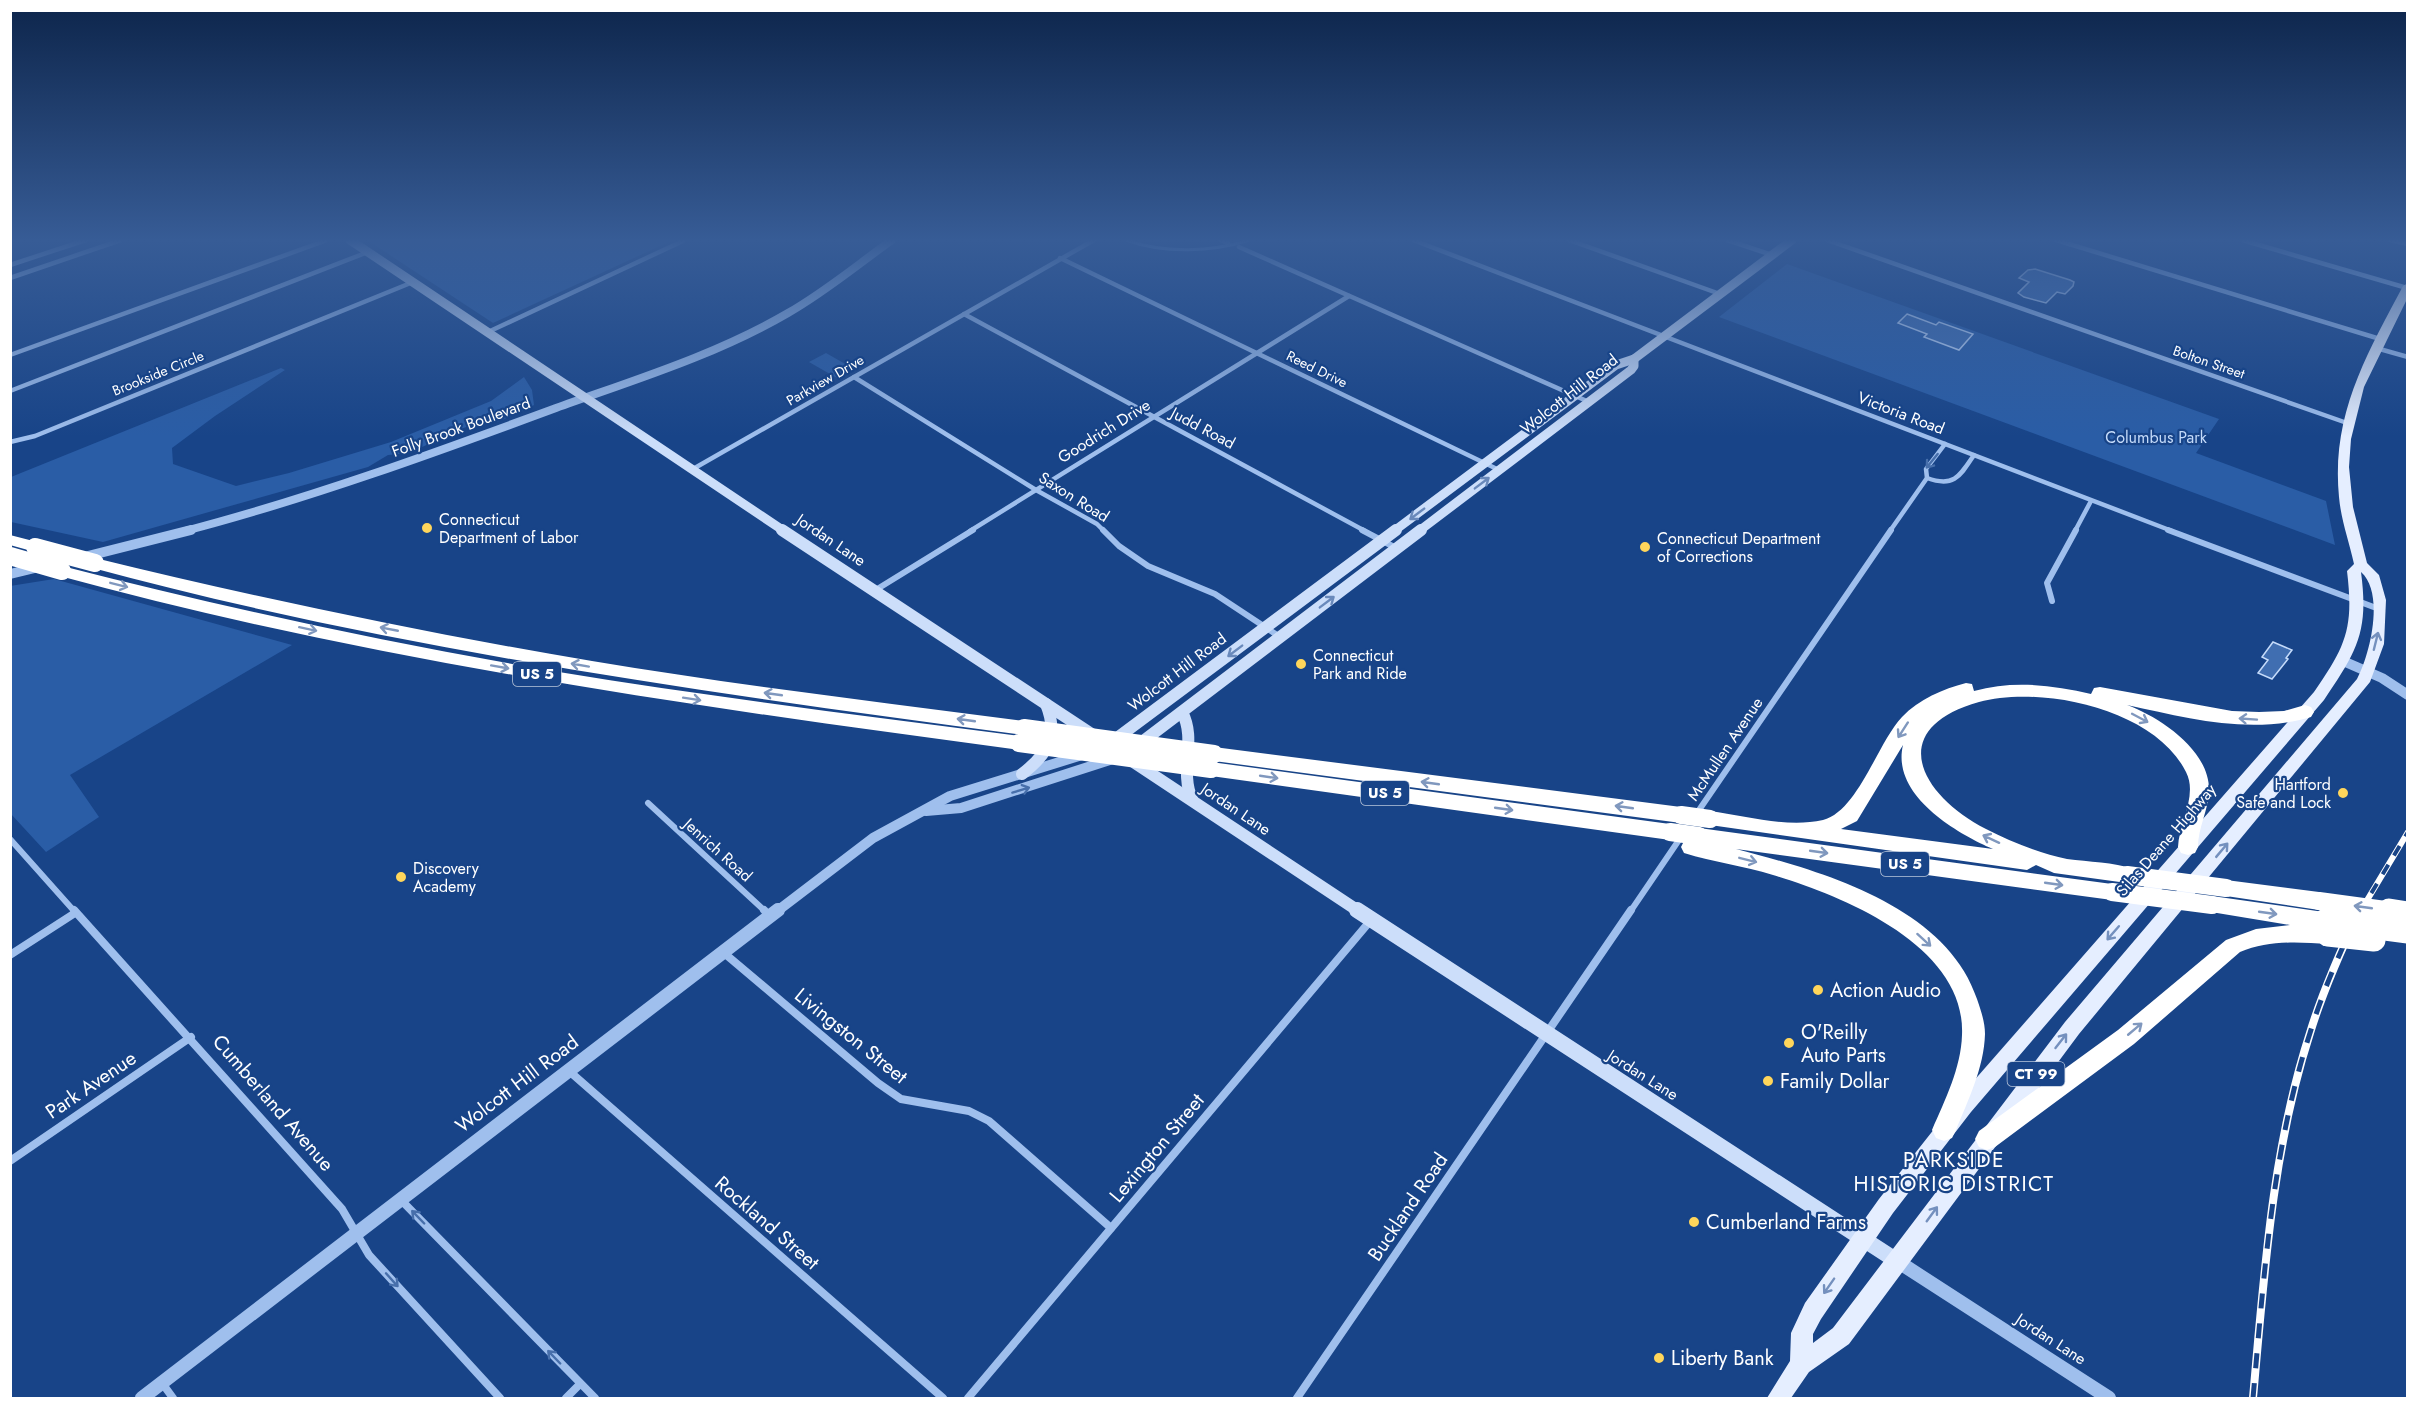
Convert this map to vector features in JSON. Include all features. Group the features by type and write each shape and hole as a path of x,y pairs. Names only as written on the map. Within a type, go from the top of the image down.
{"highway":[{"name":"US 5","path":"10,540 275,606 515,653 1022,736"},
{"name":"US 5","path":"10,556 62,571 256,618 518,671 708,701 1682,815 1700,834 2408,932"},
{"path":"1792,830 1827,827 1850,816 1903,730 1915,715 1943,697 1977,686 2011,682 2054,684 2247,720 2278,719 2309,708"},
{"path":"2066,867 1985,837 1935,804 1918,782 1911,761 1913,744 1923,727 1943,711 1962,701 1982,695 2011,691 2048,693 2085,699 2135,716 2174,742 2190,760 2196,772 2199,800 2189,832 2188,847"},
{"name":"US 5","path":"1213,761 1559,817 1612,833 1667,837 1792,830 2226,888 2324,919 2408,913"},
{"path":"1700,834 1764,864 1854,896 1906,925 1941,957 1964,993 1971,1012 1973,1029 1966,1072 1944,1131"},
{"path":"1987,1139 2126,1036 2233,946 2266,935 2294,933 2324,919 2408,944"}],"main road":[{"name":"Jordan Lane","path":"448,306 1371,920 1897,1261"},
{"path":"1634,359 1705,306"},
{"path":"2368,672 2379,629 2379,609 2372,575 2361,565 2348,514 2343,458 2347,423 2356,389 2397,306"},
{"name":"Wolcott Hill Road","path":"1107,744 1124,734 1620,362 1634,359 1633,368 1123,755"},
{"name":"Silas Deane Highway","path":"1801,1364 1802,1333 1813,1311 1863,1239 1944,1131 2309,708 2343,661 2353,639 2359,603 2354,571 2361,565"},
{"name":"CT 99","path":"1778,1398 1801,1364 1841,1336 2082,1015 2336,714 2368,672"},
{"path":"1022,774 1040,760 1050,743 1053,725 1046,704"},
{"path":"2309,708 2336,714"},
{"path":"1182,712 1190,724 1184,783 1194,803"}],"street":[{"path":"10,354 144,306"},
{"path":"10,391 230,306"},
{"name":"Brookside Circle","path":"10,442 35,436 354,306"},
{"path":"488,332 544,306"},
{"name":"Folly Brook Boulevard","path":"10,574 115,549 322,491 412,462 690,357 770,322 798,306"},
{"name":"Parkview Drive","path":"693,469 978,306"},
{"name":"Reed Drive","path":"1159,306 1499,471"},
{"name":"Goodrich Drive","path":"874,591 1332,306"},
{"path":"1370,306 1589,402"},
{"name":"Victoria Road","path":"1586,306 2091,501 2379,609"},
{"name":"Bolton Street","path":"2014,306 2347,423"},
{"path":"2271,306 2347,329 2408,357"},
{"name":"Judd Road","path":"964,314 1397,549"},
{"name":"Saxon Road","path":"854,377 1036,490 1098,524 1119,546 1148,566 1215,594 1280,637"},
{"name":"McMullen Avenue","path":"1545,1034 1927,478 1926,469 1945,444"},
{"path":"1927,478 1937,483 1949,483 1959,477 1974,455"},
{"path":"2052,600 2047,583 2091,501"},
{"path":"2343,661 2396,686 2408,695"},
{"name":"Wolcott Hill Road","path":"142,1398 873,838 950,796 1083,755 1107,744"},
{"name":"Wolcott Hill Road","path":"923,812 961,808 1103,764 1123,755"},
{"path":"977,787 982,801"},
{"name":"Jenrich Road","path":"648,803 771,916"},
{"name":"Cumberland Avenue","path":"10,839 75,913 191,1037 342,1209 369,1255 500,1398"},
{"path":"10,955 75,913"},
{"name":"Lexington Street","path":"968,1398 1371,920"},
{"name":"Livingston Street","path":"723,953 878,1083 901,1099 969,1111 989,1120 1111,1228"},
{"name":"Buckland Road","path":"1297,1398 1545,1034"},
{"name":"Park Avenue","path":"10,1161 191,1037"},
{"name":"Rockland Street","path":"569,1071 943,1398"},
{"path":"401,1200 595,1398"},
{"name":"Jordan Lane","path":"1897,1261 2109,1398"},
{"path":"162,1383 173,1398"},
{"path":"566,1398 580,1384"}],"green space":[{"path":"467,306 530,306 493,323"},
{"name":"Columbus Park","path":"1733,306 1903,306 2219,419 2196,453 2326,501 2335,545 1719,317"},
{"path":"826,353 854,369 837,378 809,362"},
{"path":"281,368 285,370 215,416 172,448 173,464 236,486 289,473 391,442 491,401 524,377 532,390 534,405 500,421 469,426 455,431 410,453 388,455 368,467 103,542 11,522 11,477"},
{"path":"54,579 292,645 70,775 99,817 46,852 11,814 10,586"}],"building":[{"path":"1907,314 1936,325 1939,322 1973,334 1959,350 1924,337 1927,334 1898,323"},
{"path":"2273,642 2292,650 2286,658 2288,659 2272,679 2258,673 2268,660 2262,657"}],"railway":[{"path":"2360,912 2408,832"},
{"path":"2253,1398 2271,1214 2287,1122 2297,1077 2315,1017 2360,910"}],"place":[{"name":"Connecticut Department of Labor","path":"427,528"},
{"name":"Connecticut Department of Corrections","path":"1645,547"},
{"name":"Connecticut Park and Ride","path":"1301,664"},
{"name":"Hartford Safe and Lock","path":"2343,793"},
{"name":"Discovery Academy","path":"401,877"},
{"name":"Action Audio","path":"1818,990"},
{"name":"O'Reilly Auto Parts","path":"1789,1043"},
{"name":"Family Dollar","path":"1768,1081"},
{"name":"Cumberland Farms","path":"1694,1222"},
{"name":"Liberty Bank","path":"1659,1358"}],"district":[{"name":"PARKSIDE HISTORIC DISTRICT","path":"1954,1172"}]}
